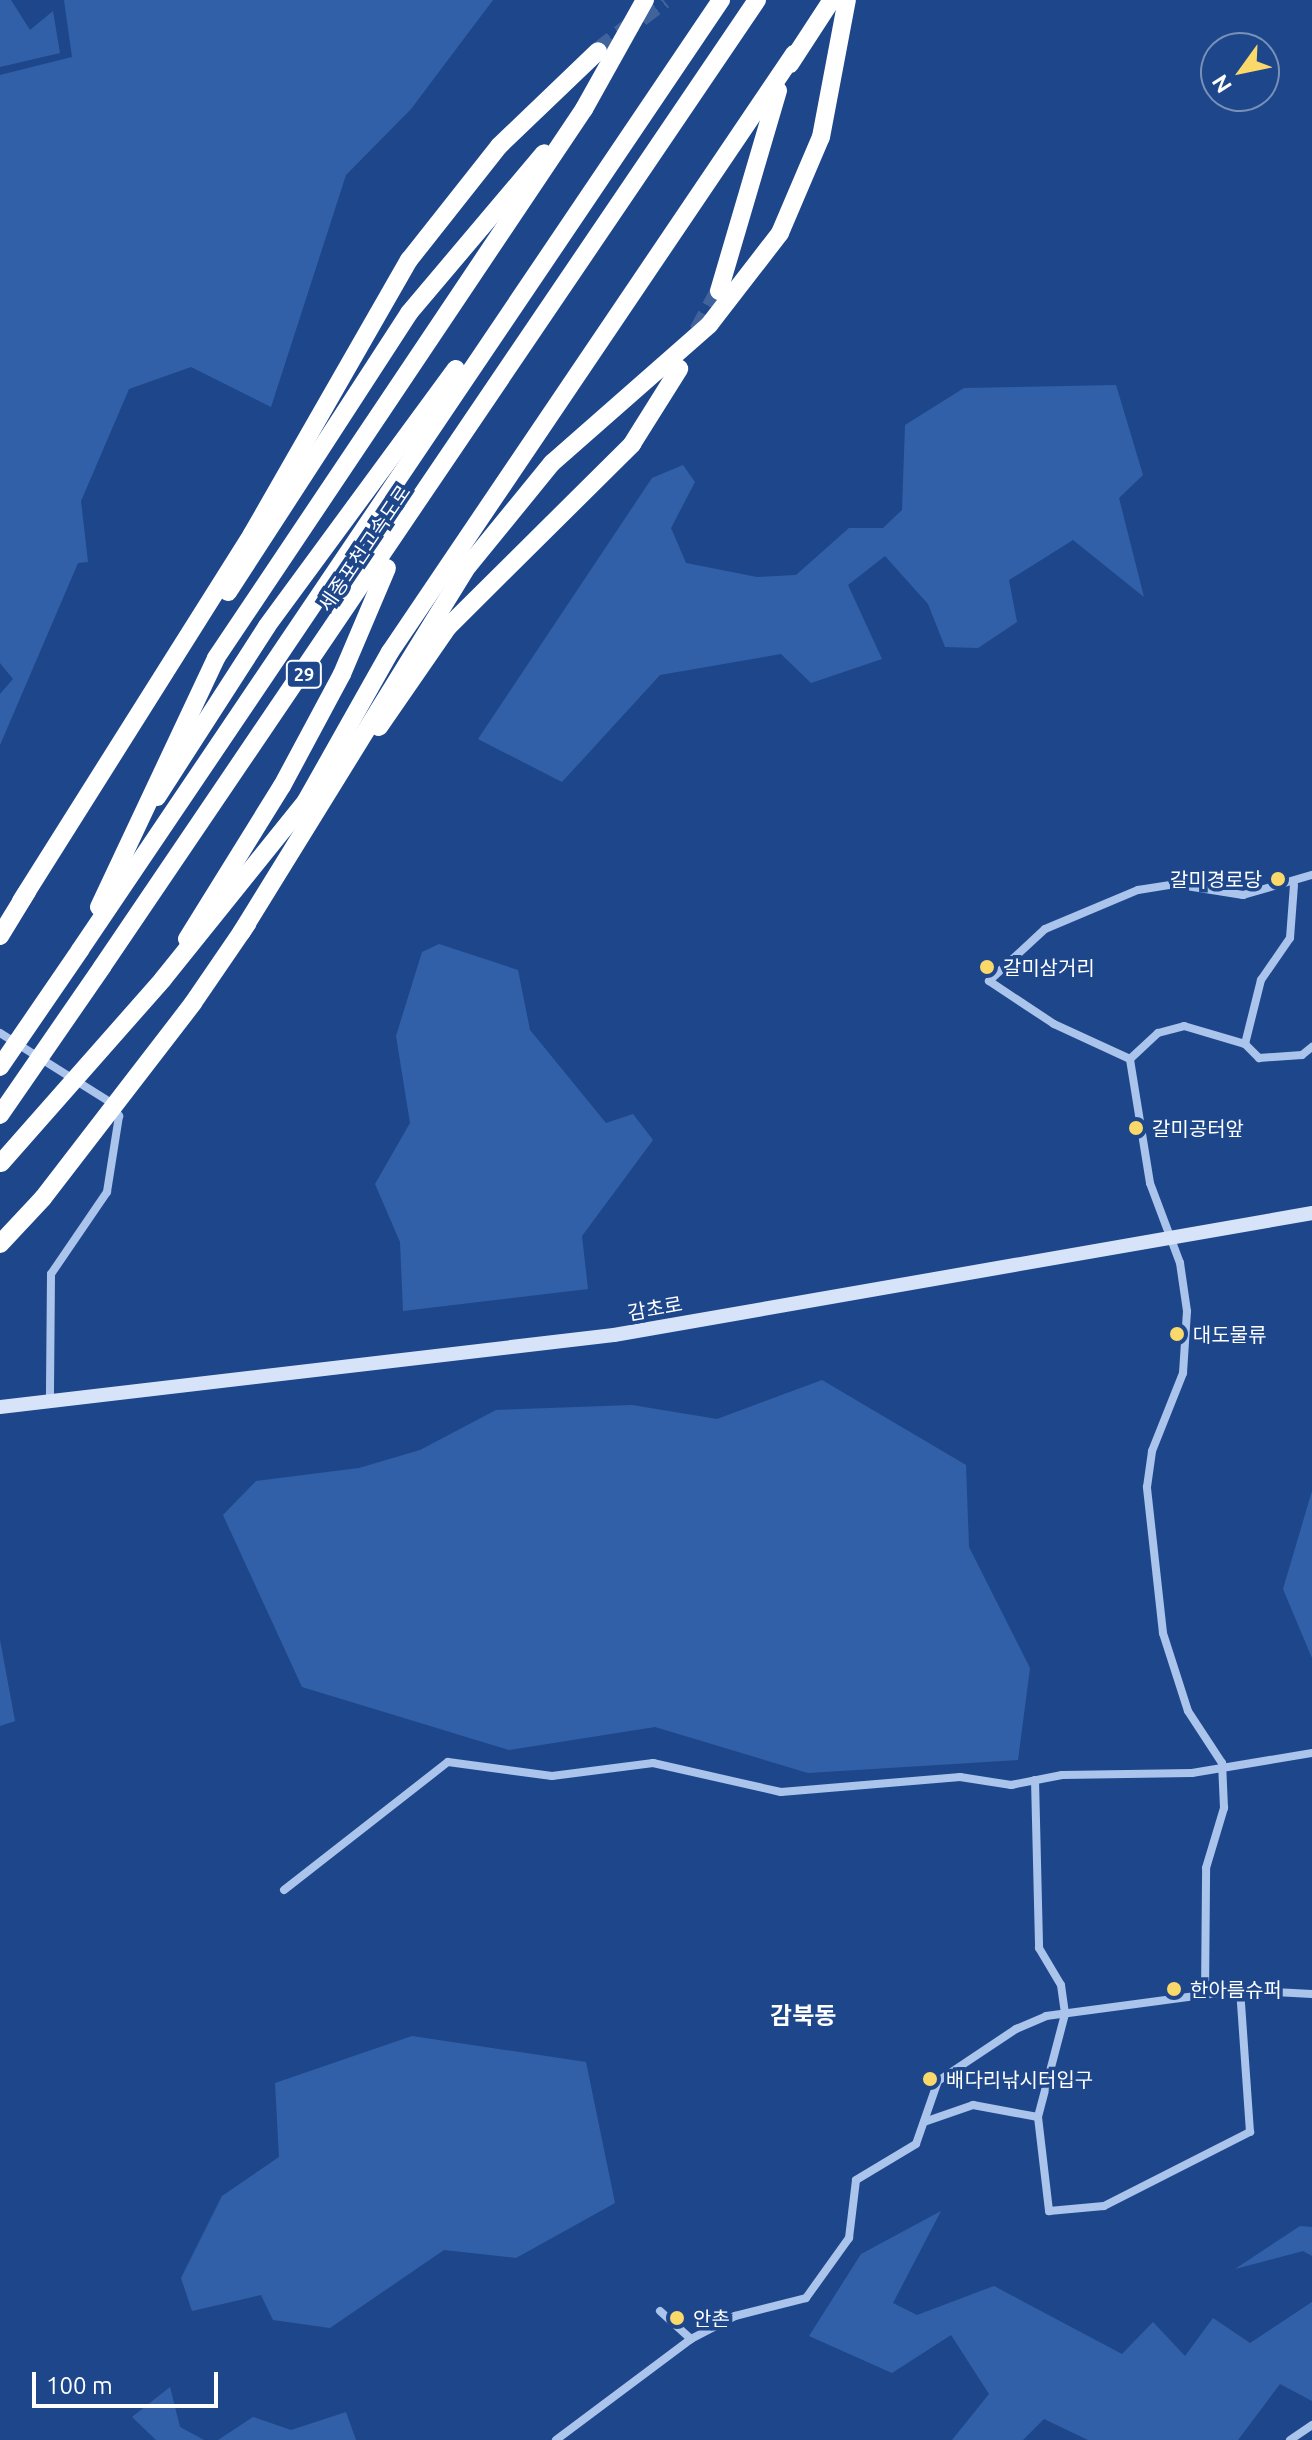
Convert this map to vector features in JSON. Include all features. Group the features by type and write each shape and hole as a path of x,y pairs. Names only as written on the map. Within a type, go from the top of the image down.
{"highway":[{"path":"80,950 179,725 232,632 584,109 645,0"},
{"name":"세종포천고속도로","path":"0,1067 721,0"},
{"name":"세종포천고속도로","path":"0,1115 403,529 757,0"},
{"path":"0,1164 163,979 306,801 398,639 794,54 839,1"},
{"path":"241,933 468,566 552,463 709,325 780,233 821,137 839,1"},
{"path":"0,936 252,534 409,260 499,146 598,51"},
{"path":"719,291 766,119 794,54"},
{"path":"21,901 409,313 496,203 584,109"},
{"path":"125,847 267,626 554,244"},
{"path":"0,1244 43,1198 193,1003 448,627 602,479 679,369"},
{"path":"163,979 335,688 403,529"}],"main road":[{"name":"감초로","path":"0,1407 614,1335 1312,1213"}],"street":[{"path":"1130,1059 1032,1012 989,981 997,967 1064,918 1147,887 1243,895 1294,885 1312,875"},
{"path":"1245,1044 1261,980 1290,938 1294,885"},
{"path":"1130,1059 1158,1033 1184,1026 1245,1044 1259,1058 1302,1055 1312,1047"},
{"path":"0,1033 110,1102 119,1116 107,1192 51,1274 50,1401"},
{"path":"1130,1059 1150,1183 1170,1239 1187,1311 1186,1352 1147,1487 1163,1633 1188,1711 1222,1763 1224,1808 1206,1868 1205,1995"},
{"path":"284,1890 448,1762 552,1776 653,1763 781,1792 960,1777 1035,1780 1192,1773 1222,1763 1312,1753"},
{"path":"1035,1780 1039,1948 1061,1985 1065,2014 1038,2117 1049,2211 1104,2206 1238,2144 1250,2132 1240,1990"},
{"path":"556,2440 691,2339 735,2316 806,2298 849,2238 856,2180 916,2144 932,2091 948,2072 1029,2022 1065,2014 1240,1990 1312,1994"},
{"path":"924,2122 973,2105 1038,2117"},
{"path":"660,2311 691,2339"},
{"path":"1290,2440 1312,2425"}],"shaded area":[{"path":"0,0 11,0 30,30 53,11 60,53 0,67"},
{"path":"64,0 493,0 411,109 346,175 271,407 191,367 129,389 81,501 88,562 78,563 0,745 0,694 13,679 0,663 0,75 72,57"},
{"path":"1116,385 1143,475 1119,498 1144,597 1073,540 1009,580 1017,622 978,648 945,647 928,604 885,556 848,585 882,659 811,683 781,654 660,675 562,782 478,739 652,478 683,465 695,482 671,528 686,563 757,577 796,575 849,528 883,528 902,510 905,425 964,388"},
{"path":"439,944 518,970 530,1030 606,1123 633,1114 653,1140 582,1236 588,1289 403,1311 400,1242 375,1184 410,1123 396,1036 422,952"},
{"path":"822,1380 966,1465 969,1547 1030,1668 1018,1760 808,1773 655,1727 509,1750 302,1687 223,1515 256,1481 359,1468 420,1450 496,1410 632,1405 717,1419"},
{"path":"1312,1491 1312,1658 1283,1589"},
{"path":"0,1640 15,1721 0,1726"},
{"path":"412,2036 586,2062 615,2203 516,2258 444,2250 330,2328 273,2320 261,2295 192,2311 181,2278 222,2196 279,2157 275,2083"},
{"path":"941,2211 893,2303 917,2315 994,2286 1122,2354 1153,2322 1185,2356 1213,2318 1250,2343 1312,2302 1312,2401 1280,2384 1238,2440 1088,2440 1044,2419 1023,2440 952,2440 989,2394 951,2335 892,2373 809,2336 861,2254"},
{"path":"1300,2226 1312,2227 1312,2256 1303,2251 1235,2269"},
{"path":"170,2387 180,2427 204,2440 156,2440 132,2417"},
{"path":"346,2412 356,2440 218,2440 253,2417 291,2430"}],"tunnel":[{"path":"598,51 664,0"},
{"path":"698,331 719,291"}],"place":[{"name":"갈미경로당","path":"1278,879"},
{"name":"갈미삼거리","path":"987,967"},
{"name":"갈미공터앞","path":"1136,1128"},
{"name":"대도물류","path":"1177,1334"},
{"name":"한아름슈퍼","path":"1174,1989"},
{"name":"배다리낚시터입구","path":"930,2079"},
{"name":"안촌","path":"677,2318"}],"district":[{"name":"감북동","path":"803,2016"}]}
